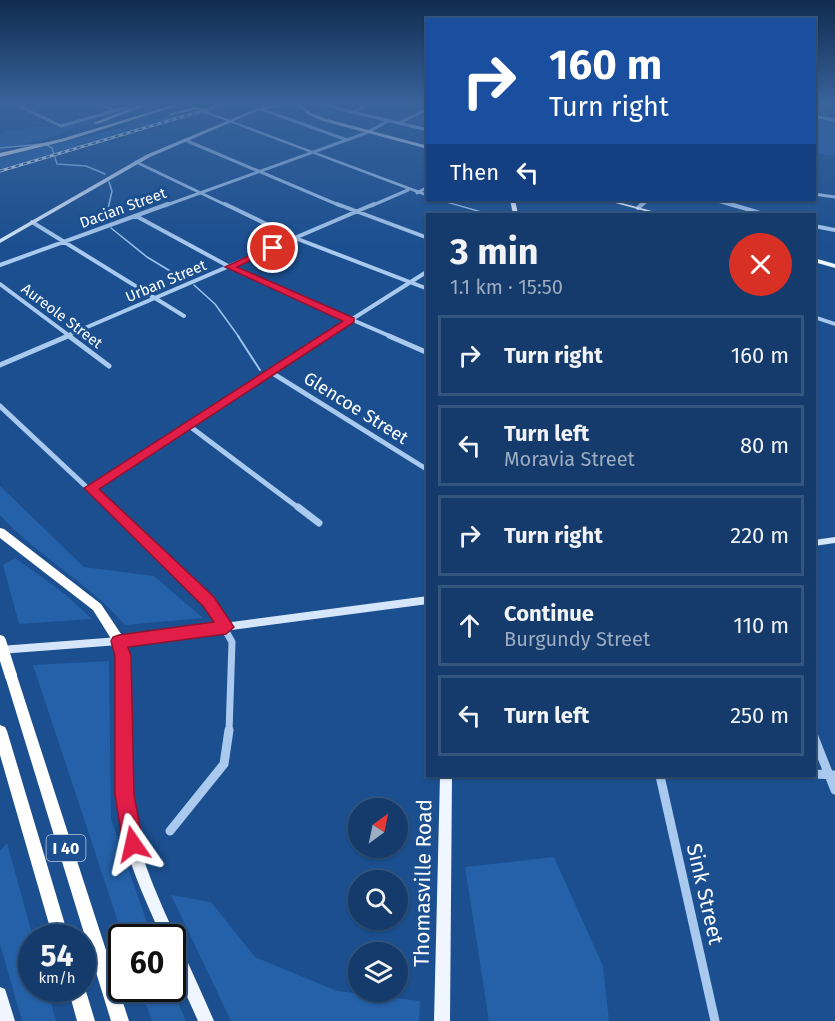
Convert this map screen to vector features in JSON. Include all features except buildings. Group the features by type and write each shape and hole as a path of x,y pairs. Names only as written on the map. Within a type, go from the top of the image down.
{"highway":[{"path":"0,154 16,152"},
{"path":"0,532 97,607 119,641"},
{"name":"I 40","path":"0,641 120,1021"},
{"name":"I 40","path":"0,731 57,924"},
{"path":"80,1002 86,1021"}],"main road":[{"path":"0,241 136,162 159,152"},
{"path":"611,201 656,213"},
{"path":"816,261 835,266"},
{"path":"816,543 834,539"},
{"path":"0,651 119,641 426,600"},
{"path":"119,641 123,656 123,775 129,827 137,860 163,924"},
{"name":"Thomasville Road","path":"442,1021 446,777"},
{"path":"186,976 206,1021"},
{"name":"Thomasville Road","path":"443,991 447,1021"},
{"path":"0,994 7,1021"}],"street":[{"path":"212,152 355,212 426,237"},
{"path":"309,152 426,195"},
{"name":"Dacian Street","path":"0,264 316,152"},
{"path":"136,162 295,238 426,288"},
{"path":"417,192 426,188"},
{"name":"Urban Street","path":"0,365 408,190"},
{"path":"816,194 835,197"},
{"path":"444,201 486,213"},
{"path":"638,208 647,201"},
{"path":"717,201 760,213"},
{"path":"727,204 730,201"},
{"path":"136,216 230,267 426,353"},
{"path":"32,222 184,316"},
{"path":"816,226 835,230"},
{"path":"90,488 426,272"},
{"name":"Aureole Street","path":"0,284 109,366"},
{"path":"816,318 835,324"},
{"name":"Glencoe Street","path":"269,371 426,469"},
{"path":"0,406 209,602 226,627 232,642 233,663 226,756 214,778 170,831"},
{"path":"188,426 319,523"},
{"path":"816,741 832,775 835,790"},
{"path":"816,774 832,775"},
{"name":"Sink Street","path":"660,777 715,1021"}],"shaded area":[{"path":"25,152 60,152 0,169 0,158"},
{"path":"816,152 835,152 835,156 816,153"},
{"path":"0,486 84,567 154,576 203,618 125,625 95,595 14,530 0,515"},
{"path":"15,558 65,594 92,619 19,624 3,565"},
{"path":"109,661 111,819 147,924 119,924 33,665"},
{"path":"7,843 29,924 18,924 18,1002 51,1002 56,1021 22,1021 0,944 0,851"},
{"path":"554,857 603,966 609,1021 489,1021 465,867"},
{"path":"171,895 211,902 255,957 337,991 348,992 348,1002 420,1001 419,1021 231,1021"},
{"path":"145,1002 178,1002 186,1021 152,1021"}],"waterway":[{"path":"53,152 57,164 86,166 105,174"},
{"path":"105,222 112,191 109,182"},
{"path":"111,228 147,257 185,280"},
{"path":"194,285 215,304 239,337"},
{"path":"238,336 260,370"}],"railway":[{"path":"0,171 65,152"}],"route":[{"path":"133,844 124,795 123,652 119,641 226,627 209,602 90,488 351,320 230,267 273,248"}]}
